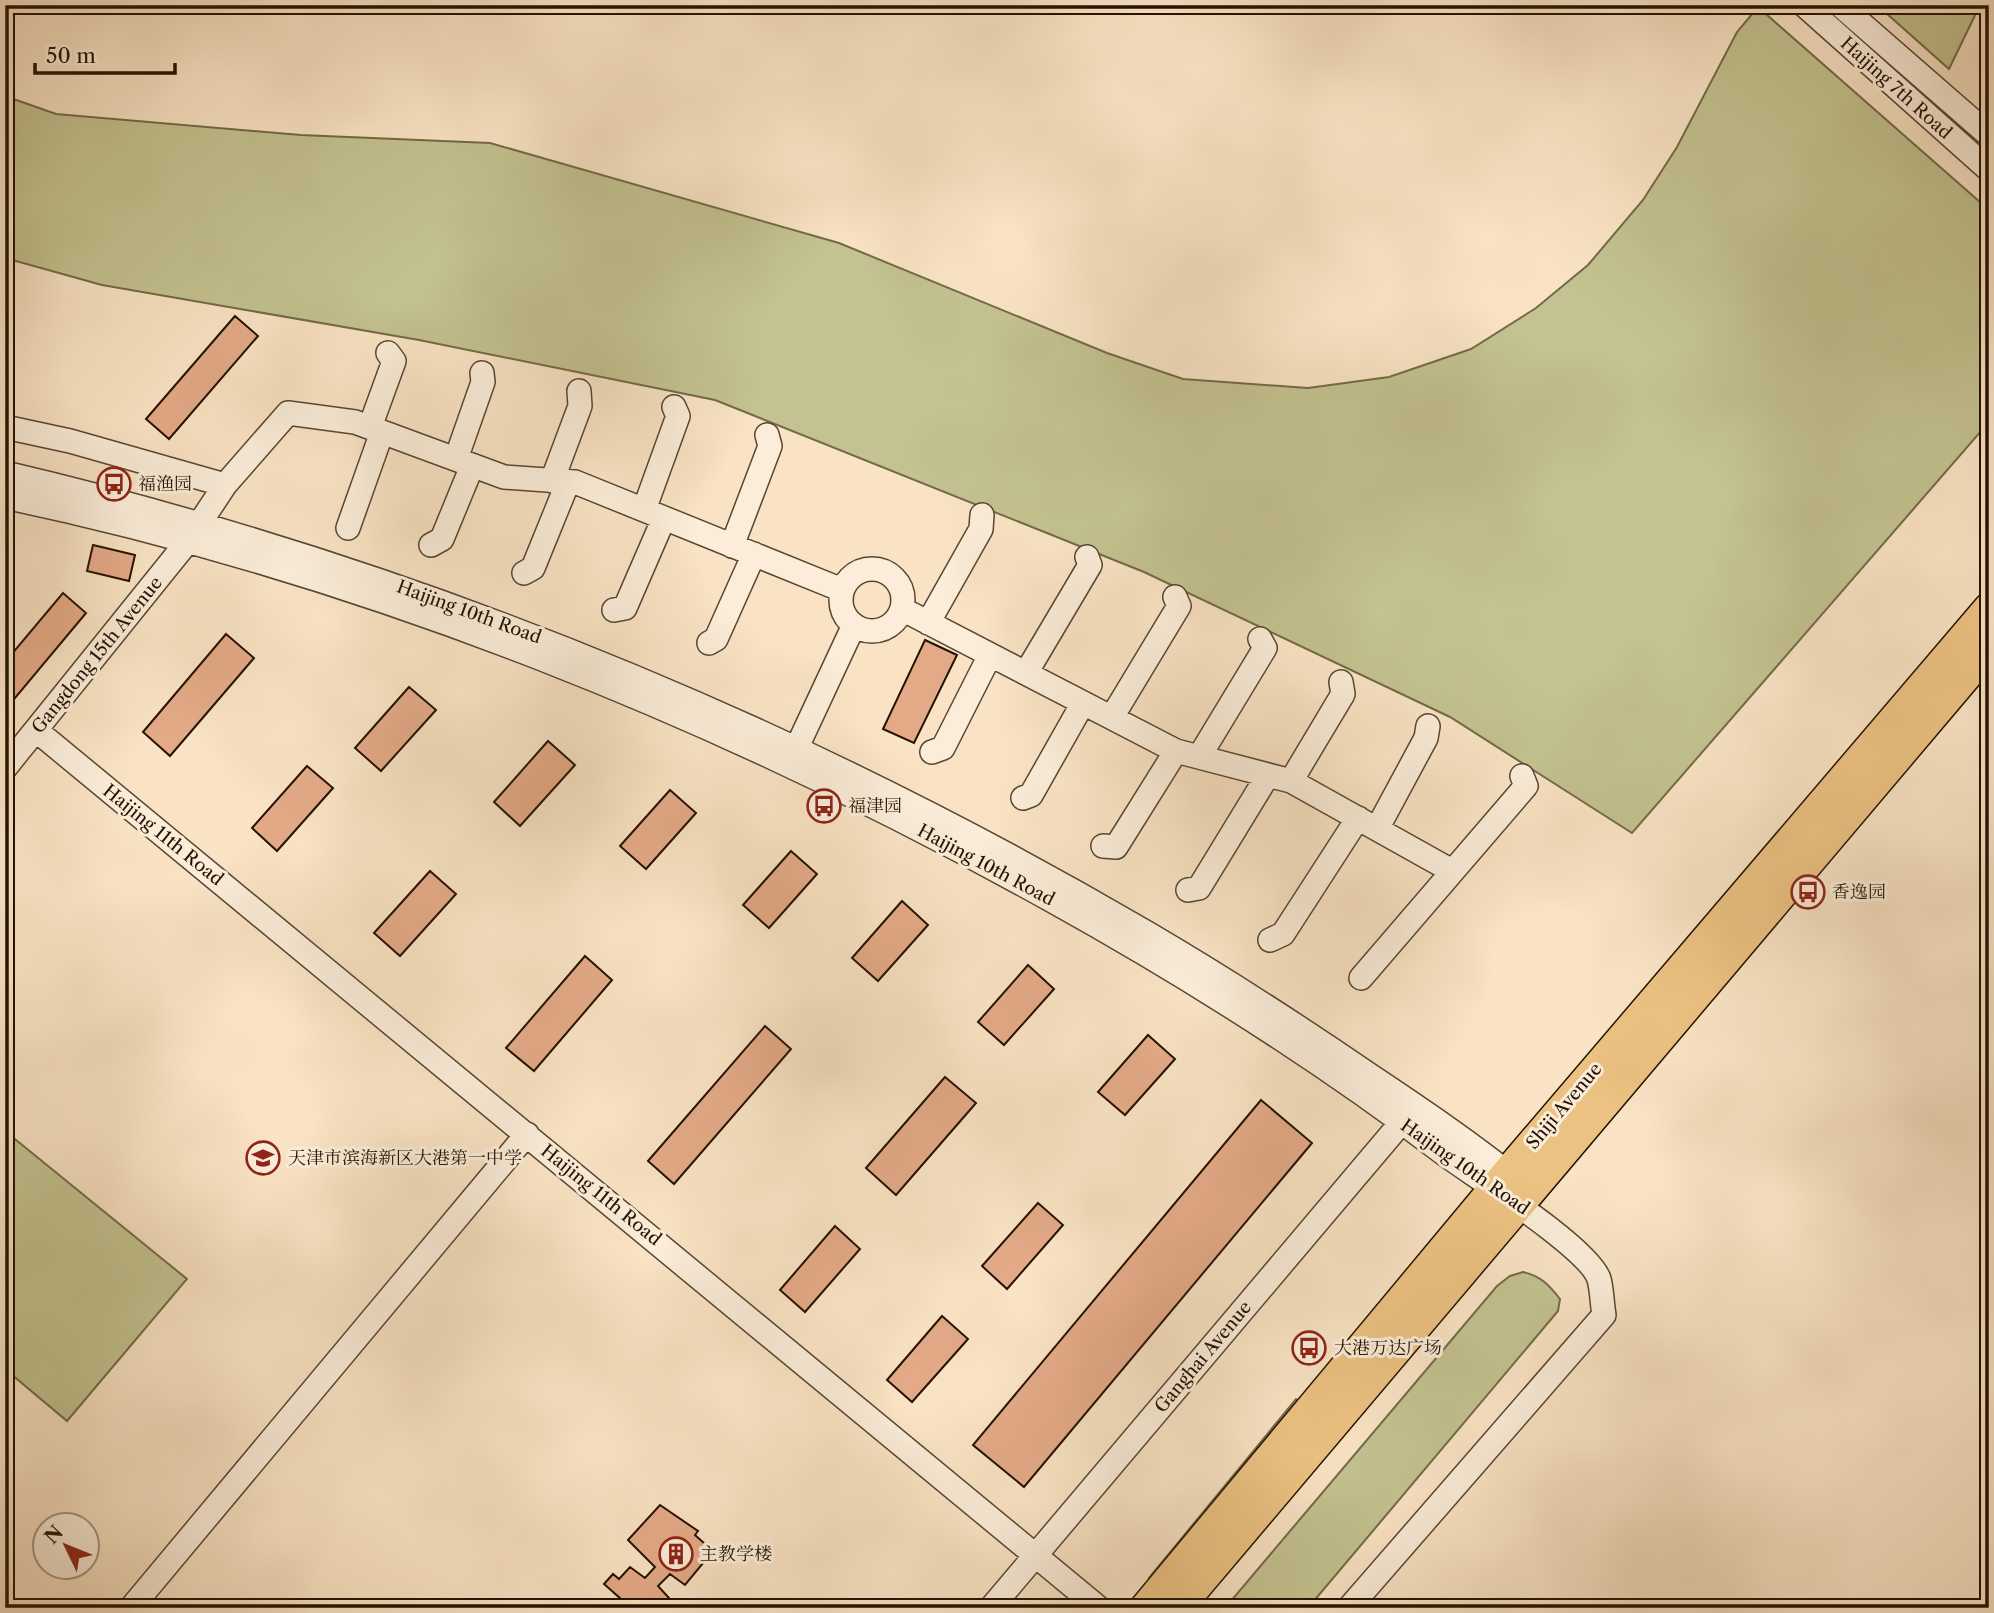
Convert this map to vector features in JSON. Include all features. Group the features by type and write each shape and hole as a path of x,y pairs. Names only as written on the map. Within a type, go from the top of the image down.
{"main road":[{"name":"Shiji Avenue","path":"1178,1608 1511,1190 1989,608"},
{"name":"Shiji Avenue","path":"1145,1608 1989,649"}],"street":[{"name":"Haijing 7th Road","path":"1804,5 1989,170"},
{"name":"Haijing 7th Road","path":"1840,5 1989,135"},
{"path":"348,528 394,361 388,353"},
{"path":"430,545 442,539 464,462 483,382 482,373"},
{"path":"524,573 533,568 560,481 580,406 579,391"},
{"path":"614,610 625,608 654,514 678,416 674,407"},
{"name":"Gangdong 15th Avenue","path":"5,768 193,532 225,485 288,413 355,422 376,429"},
{"path":"5,426 70,441 225,485"},
{"path":"376,429 504,477 560,481 654,514 842,590"},
{"path":"732,545 770,446 767,435"},
{"name":"Haijing 10th Road","path":"5,473 193,532 489,639 793,756 1137,949 1409,1114 1511,1190 1598,1275 1604,1315 1349,1608"},
{"name":"Haijing 10th Road","path":"5,497 193,532"},
{"path":"928,623 981,529 982,515"},
{"path":"709,643 716,639 754,554"},
{"path":"1026,673 1090,565 1087,557"},
{"path":"882,569 898,581 902,590 902,610 891,625 882,630 872,631 853,625 842,609 842,590 854,574 863,570 882,569"},
{"path":"1111,718 1179,606 1175,597"},
{"path":"902,610 1176,751 1292,781 1452,871"},
{"path":"793,756 853,625"},
{"path":"1199,757 1265,648 1260,639"},
{"path":"932,751 943,748 990,655"},
{"path":"1292,781 1343,694 1341,682"},
{"path":"1023,799 1031,795 1083,703"},
{"path":"1270,940 1283,934 1367,823 1426,738 1427,726"},
{"name":"Haijing 11th Road","path":"37,731 1036,1553 1099,1608"},
{"path":"1103,846 1116,847 1176,751"},
{"path":"1188,890 1199,888 1268,775"},
{"path":"1361,978 1526,786 1522,776"},
{"name":"Ganghai Avenue","path":"991,1608 1409,1114"},
{"path":"131,1608 527,1134"}],"shaded area":[{"path":"1877,5 1980,5 1949,69"},
{"path":"1758,7 1989,210 1989,422 1632,833 1450,717 1144,572 715,400 419,340 102,285 5,258 5,96 56,114 301,135 490,143 839,243 1107,353 1183,379 1308,388 1389,377 1471,349 1536,308 1588,265 1643,200 1677,147 1737,32"},
{"path":"5,1131 187,1279 67,1421 5,1369"},
{"path":"1523,1272 1540,1279 1552,1289 1560,1299 1558,1311 1308,1608 1225,1608 1497,1286 1510,1276"},
{"path":"1296,1399 1300,1402 1152,1581 1149,1578"}],"building":[{"path":"235,316 258,336 169,439 146,419"},
{"path":"93,545 135,555 129,581 87,571"},
{"path":"63,593 86,613 5,710 5,662"},
{"path":"226,634 254,658 170,756 143,732"},
{"path":"925,640 957,655 914,743 883,729"},
{"path":"409,687 436,710 381,771 355,748"},
{"path":"548,741 575,765 520,826 494,802"},
{"path":"307,766 333,788 277,851 252,828"},
{"path":"670,790 696,813 646,869 620,846"},
{"path":"791,851 817,874 769,928 743,905"},
{"path":"430,871 456,894 400,956 374,933"},
{"path":"902,901 928,925 878,981 852,958"},
{"path":"585,956 612,980 534,1071 506,1048"},
{"path":"1028,965 1054,989 1004,1045 978,1022"},
{"path":"765,1026 791,1049 674,1184 648,1161"},
{"path":"1148,1035 1175,1059 1125,1115 1098,1092"},
{"path":"945,1077 976,1103 896,1195 866,1168"},
{"path":"1261,1100 1312,1143 1024,1487 973,1445"},
{"path":"1038,1203 1063,1225 1007,1289 982,1266"},
{"path":"835,1226 860,1249 805,1312 780,1290"},
{"path":"942,1316 968,1339 912,1402 887,1380"},
{"name":"主教学楼","path":"660,1505 698,1531 695,1535 713,1551 685,1585 670,1574 658,1586 669,1598 660,1608 616,1608 622,1600 604,1584 613,1574 619,1579 630,1567 645,1578 655,1567 628,1540"}],"place":[{"name":"福渔园","path":"114,484"},
{"name":"福津园","path":"824,806"},
{"name":"香逸园","path":"1808,892"},
{"name":"天津市滨海新区大港第一中学","path":"263,1158"},
{"name":"大港万达广场","path":"1309,1348"},
{"name":"主教学楼","path":"676,1554"}]}
